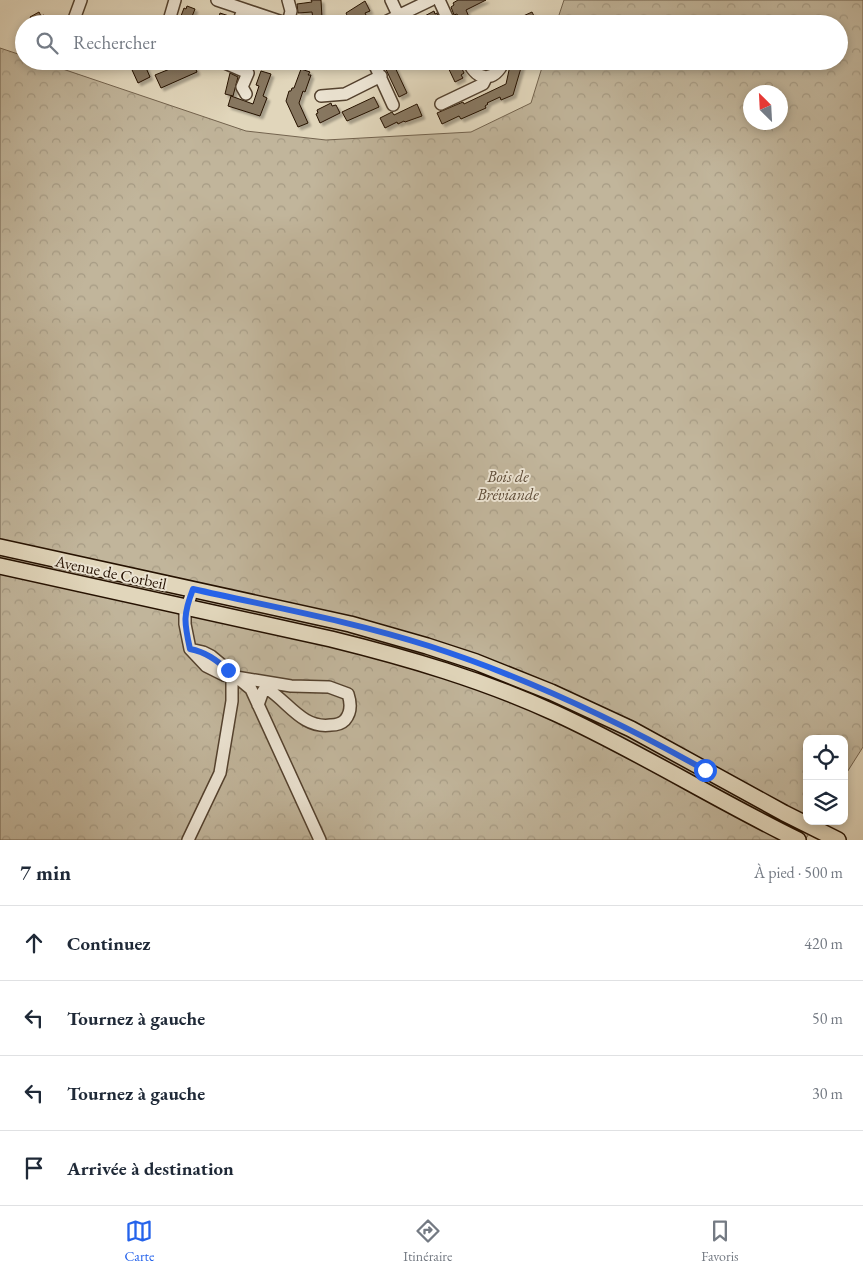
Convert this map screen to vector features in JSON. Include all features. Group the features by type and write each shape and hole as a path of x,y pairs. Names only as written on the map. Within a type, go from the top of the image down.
{"main road":[{"path":"0,547 362,627 428,646 505,673 631,729 784,813 838,840"},
{"name":"Avenue de Corbeil","path":"0,566 187,606 383,652 432,666 511,694 609,739 798,840"}],"street":[{"path":"76,15 82,0"},
{"path":"171,15 175,0"},
{"path":"217,0 248,6 268,15"},
{"path":"288,0 290,15"},
{"path":"391,0 398,15 431,0"},
{"path":"439,0 446,15"},
{"path":"241,70 248,73 242,87 246,94"},
{"path":"377,70 394,105"},
{"path":"473,70 486,78 492,77 500,70"},
{"path":"321,96 345,94 380,76"},
{"path":"441,104 483,84 486,78"},
{"path":"193,589 187,606 185,624 190,649 206,666 224,675 291,686 330,687 348,694 351,701 347,717 342,723 322,726 298,716 269,690 263,691 258,705"},
{"path":"234,676 251,689 320,840"},
{"path":"188,840 220,773 232,701 234,676"}],"green space":[{"name":"Bois de Bréviande","path":"564,0 863,0 863,747 848,771 848,735 803,735 803,825 814,825 805,840 0,840 0,48 15,53 15,70 66,70 246,131 326,140 471,132 531,103 541,70 848,70 848,15 559,15"}],"building":[{"path":"311,0 321,0 322,15 312,15 312,12 298,13 297,4 312,2"},
{"path":"458,0 486,0 466,10 468,15 454,15 451,7 454,5 453,3"},
{"path":"365,1 370,11 365,13 366,15 347,15 346,13"},
{"path":"187,6 195,9 193,15 181,15 184,8 186,9"},
{"path":"434,11 438,15 427,15"},
{"path":"132,70 147,70 150,77 138,83"},
{"path":"167,70 196,70 197,72 161,88 155,75"},
{"path":"301,70 310,72 308,75 311,75 305,92 303,91 299,103 308,123 298,127 286,101 289,91 294,88"},
{"path":"386,70 396,70 407,93 399,97"},
{"path":"449,70 462,70 464,73 461,75 463,78 455,82"},
{"path":"509,70 520,70 513,95 501,100 500,97 487,103 486,108 461,119 459,116 442,124 437,113 463,102 464,104 506,84"},
{"path":"261,71 271,74 263,96 267,98 260,116 228,106 231,96 253,104 259,86 256,85"},
{"path":"230,73 238,77 233,96 225,94"},
{"path":"374,97 379,107 347,121 342,112"},
{"path":"331,103 332,106 336,105 340,113 320,123 316,114 318,113 317,110"},
{"path":"417,104 422,116 398,124 397,122 385,128 380,118 392,112 394,115"}],"route":[{"path":"228,670 211,656 190,649 185,624 185,613 193,589 362,627 476,662 551,692 631,729 705,770"}]}
